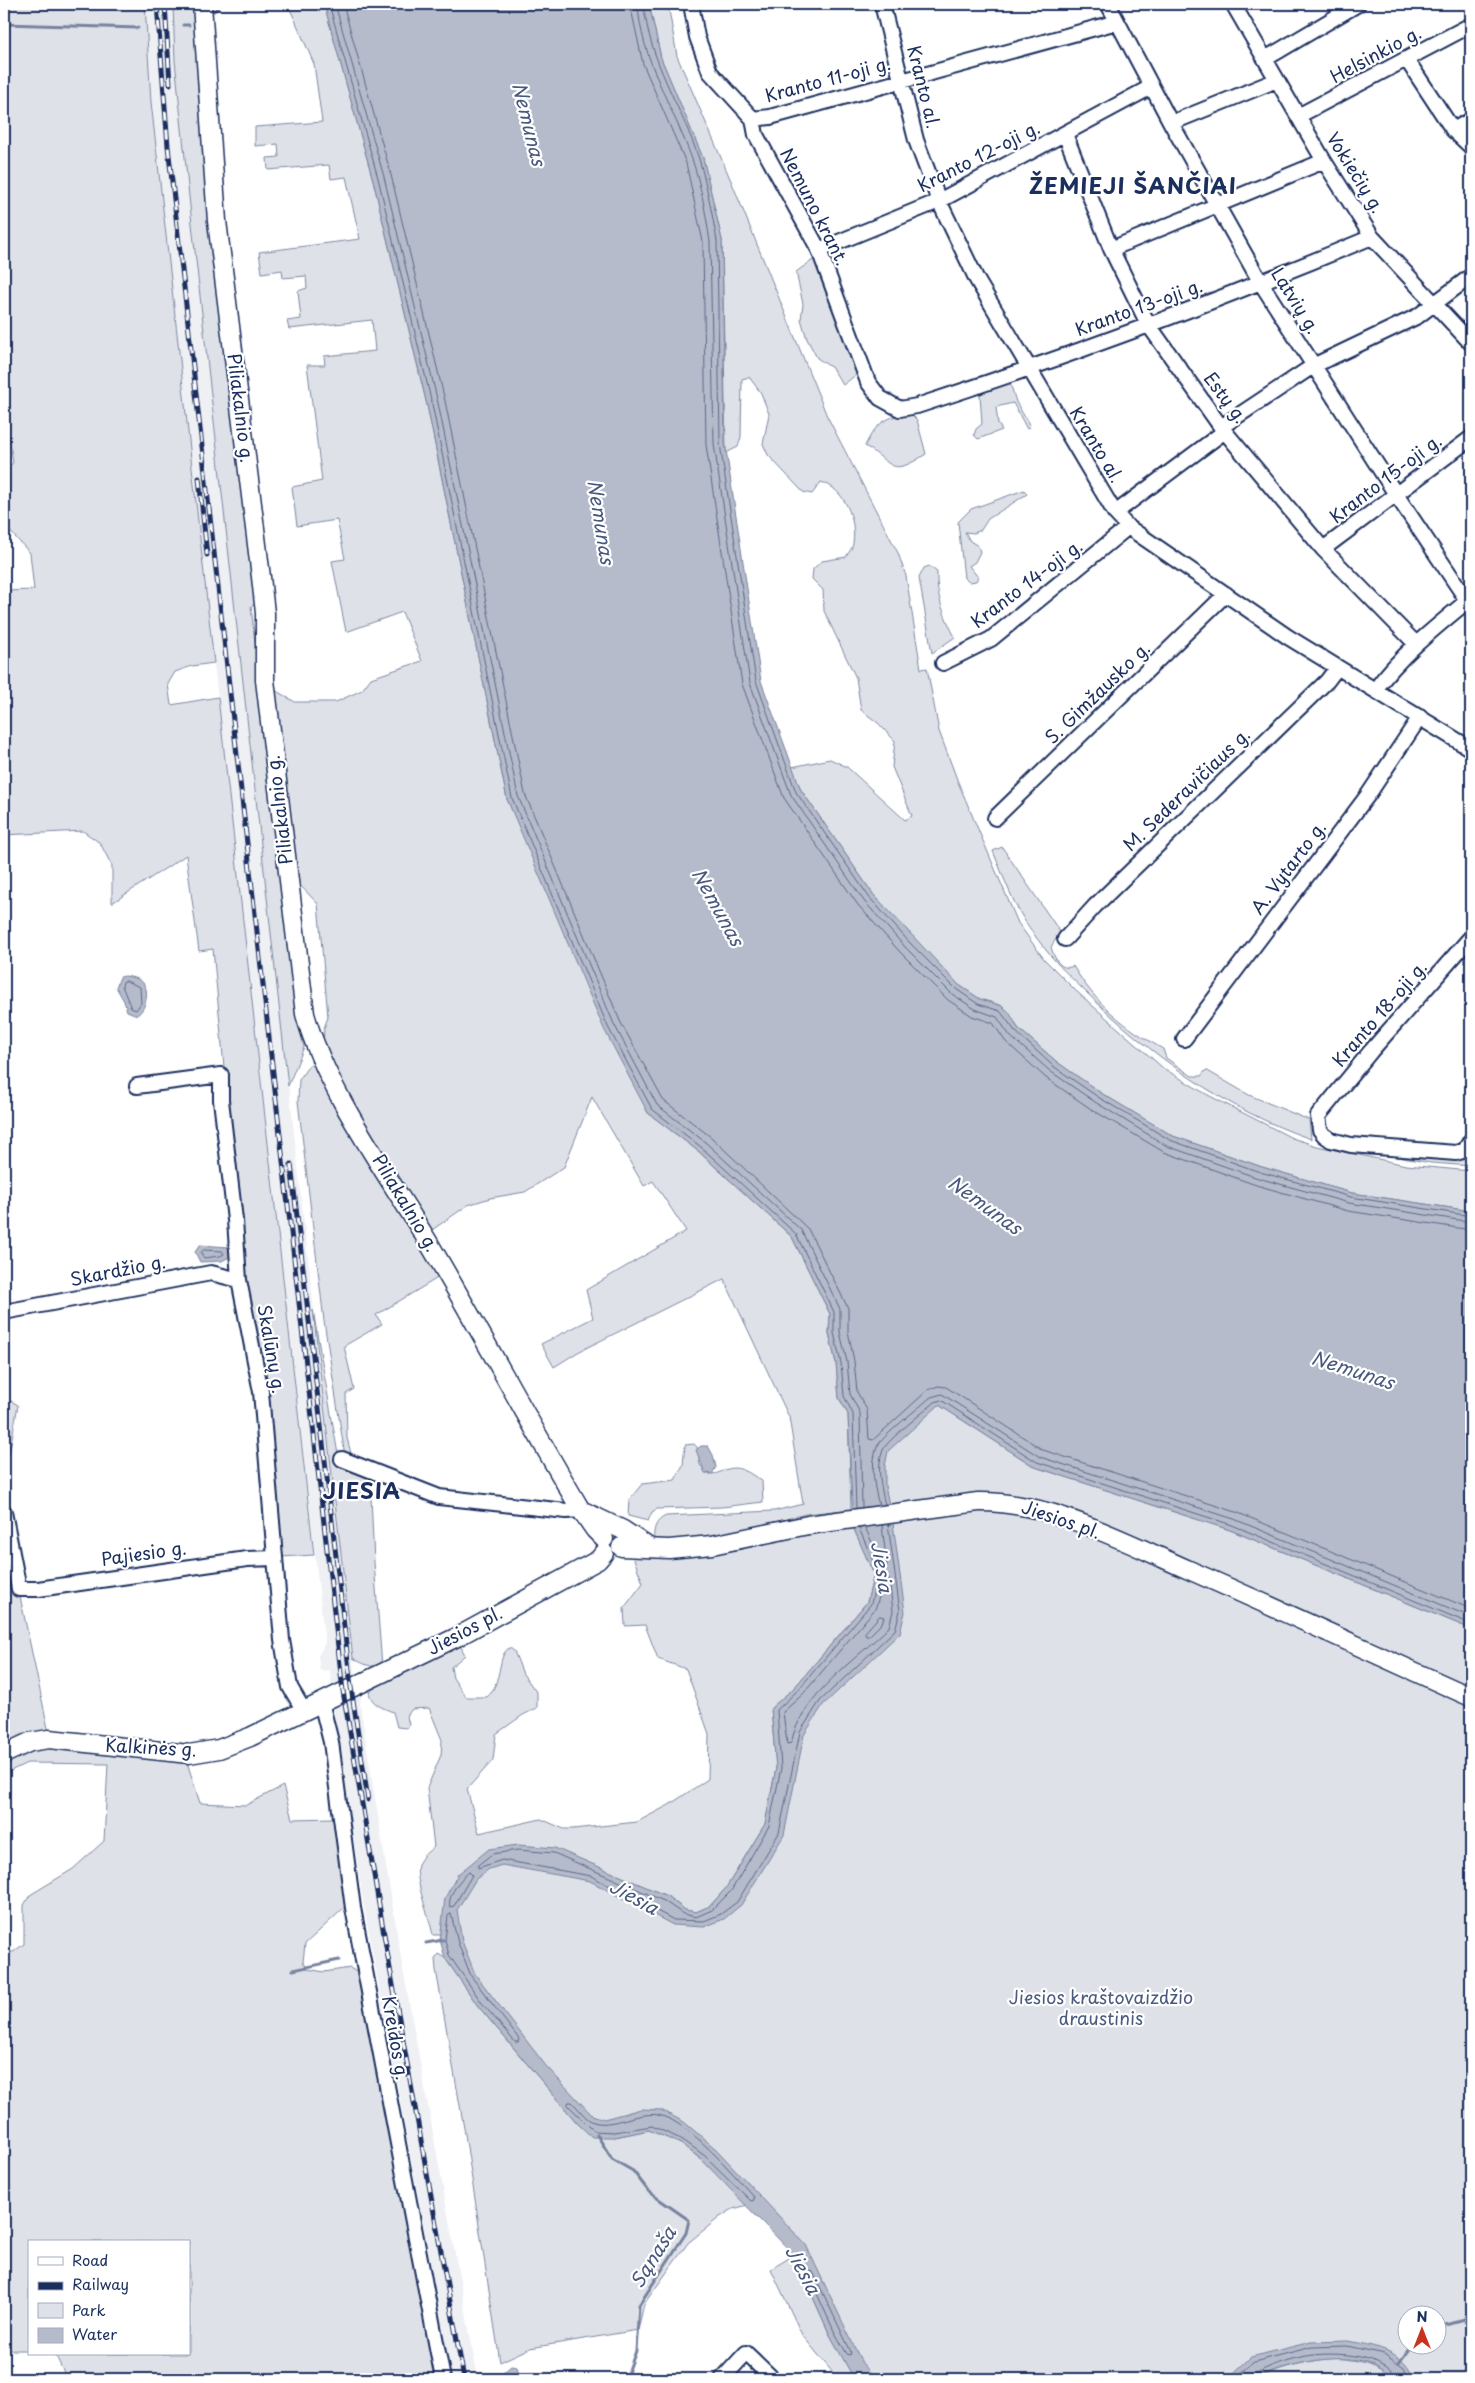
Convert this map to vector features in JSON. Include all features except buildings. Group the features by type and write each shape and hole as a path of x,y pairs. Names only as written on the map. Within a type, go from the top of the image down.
{"main road":[{"name":"Piliakalnio g.","path":"202,4 217,221 265,613 265,680 305,1014 317,1051 349,1111 454,1284 580,1510 604,1546"},
{"name":"Jiesios pl.","path":"604,1546 610,1556 616,1554 621,1547 669,1549 712,1545 841,1520 978,1502 1000,1502 1021,1505 1059,1517 1233,1589 1471,1697"},
{"path":"580,1510 623,1530 650,1548"},
{"name":"Jiesios pl.","path":"321,1702 457,1637 531,1594 598,1560 604,1546"},
{"name":"Kalkinės g.","path":"4,1754 30,1742 49,1739 189,1754 227,1746 321,1702"}],"street":[{"name":"Nemuno krant.","path":"692,4 698,37 710,72 752,119 756,135 819,250 868,382 880,398 900,409 917,406"},
{"name":"Kranto al.","path":"882,4 916,140 939,201 977,280 1115,513 1128,527 1337,668 1471,749"},
{"name":"Latvių g.","path":"1108,4 1151,87 1261,283 1397,496 1470,602"},
{"name":"Vokiečių g.","path":"1234,4 1324,161 1372,237 1471,343"},
{"path":"1265,59 1358,4"},
{"name":"Kranto 11-oji g.","path":"752,119 770,117 1117,22"},
{"name":"Helsinkio g.","path":"1298,116 1471,25"},
{"path":"1407,60 1453,130 1471,147"},
{"path":"1171,123 1277,80"},
{"name":"Kranto 12-oji g.","path":"819,250 939,201 1151,87"},
{"path":"1453,130 1471,120"},
{"name":"Estų g.","path":"1065,134 1111,249 1148,324 1223,429 1323,549 1416,644"},
{"path":"1111,249 1324,161"},
{"name":"Kranto 13-oji g.","path":"917,406 1030,369 1261,283 1372,237"},
{"path":"1115,513 1223,429 1313,366 1418,316 1471,276"},
{"name":"Kranto 15-oji g.","path":"1323,549 1397,496 1471,438"},
{"name":"Kranto 14-oji g.","path":"943,663 991,639 1128,527"},
{"name":"S. Gimžausko g.","path":"995,818 1226,594"},
{"path":"1375,690 1416,644 1470,602"},
{"name":"M. Sederavičiaus g.","path":"1065,939 1095,906 1326,681 1337,668"},
{"name":"A. Vytarto g.","path":"1184,1039 1368,794 1420,717"},
{"name":"Kranto 18-oji g.","path":"1468,1145 1456,1152 1351,1145 1331,1140 1324,1135 1320,1130 1318,1116 1372,1050 1471,937"},
{"name":"Skalūnų g.","path":"137,1086 221,1075 221,1100 236,1220 239,1280 261,1392 274,1558 286,1670 290,1687 304,1711"},
{"name":"Skardžio g.","path":"4,1312 211,1273 239,1280"},
{"path":"342,1460 439,1497 566,1511 580,1510"},
{"name":"Pajiesio g.","path":"4,1512 19,1588 38,1589 229,1562 274,1558"},
{"name":"Kreidos g.","path":"321,1702 331,1742 352,1908 443,2379"},
{"path":"722,2379 746,2354 773,2379"}],"shaded area":[{"path":"145,4 173,4 175,61 190,206 353,1658 355,1680 332,1689 330,1670 320,1671 318,1656 325,1643 167,249 151,102"},
{"path":"357,1693 361,1696 360,1705 401,1958 478,2379 452,2379 364,1907 333,1705"}],"green space":[{"path":"4,4 145,4 151,102 214,663 192,666 175,672 168,684 171,705 218,697 314,1555 281,1557 242,1260 213,949 199,951 186,855 112,903 112,866 100,843 83,831 4,835 4,591 34,590 30,553 4,525 4,469 13,463 7,425 4,422 4,206 8,201 4,191"},
{"path":"173,4 197,4 204,171 255,605 251,606 296,1015 304,1047 288,1086 190,206 175,61"},
{"path":"288,4 324,4 373,180 427,405 507,799 648,1113 698,1151 792,1237 830,1314 829,1333 836,1363 839,1398 848,1414 851,1509 806,1514 704,1540 659,1542 654,1539 656,1525 666,1516 774,1511 803,1504 789,1417 724,1279 578,1352 554,1367 541,1344 593,1318 586,1290 686,1231 653,1181 644,1186 592,1097 564,1167 525,1192 490,1198 468,1205 429,1232 350,1100 323,1047 324,1028 328,1017 318,904 295,880 273,689 295,702 336,702 362,690 371,678 422,661 402,612 346,632 332,561 345,559 337,520 297,526 292,487 322,481 307,365 325,365 324,356 375,351 372,320 289,329 287,321 301,319 298,291 307,288 306,276 283,278 282,270 262,273 259,252 360,239 346,177 331,179 329,165 268,170 267,158 279,157 278,144 255,146 255,127 322,122 314,64"},
{"path":"649,4 668,4 677,56 732,183 827,416 898,553 906,576 921,669 927,668 939,731 958,782 1018,923 1044,959 1076,991 1163,1068 1206,1094 1292,1138 1317,1146 1406,1165 1471,1171 1471,1211 1352,1193 1262,1167 1173,1136 1101,1093 1057,1062 1018,1028 1003,1006 980,999 959,985 913,939 873,894 801,790 792,767 830,759 847,767 905,820 912,816 892,767 895,741 878,723 861,710 856,678 824,611 823,590 812,579 813,569 822,561 846,557 853,545 853,525 847,506 836,491 829,485 821,482 812,494 803,492 768,455 763,444 769,414 761,393 749,377 742,379 741,437 738,447 726,453 722,240 703,158 661,58"},
{"path":"817,257 849,344 857,374 843,385 832,368 817,358 807,339 801,319 803,304 796,272"},
{"path":"1009,379 1016,402 1030,426 1027,429 1013,403 996,407 998,424 1002,430 978,439 974,435 976,429 982,424 980,394 984,390"},
{"path":"911,414 917,420 926,454 898,467 888,463 865,446 873,432 883,422 895,416"},
{"path":"1024,490 1027,494 988,519 981,530 974,533 965,532 970,541 978,546 980,552 975,562 969,566 978,577 976,581 969,582 964,578 958,522 971,509"},
{"path":"929,566 937,572 942,606 955,637 932,653 919,578 924,568"},
{"path":"1002,847 1060,932 1051,947 1058,963 1064,967 1073,966 1091,992 1112,1014 1163,1049 1166,1058 1192,1076 1201,1076 1206,1070 1249,1095 1309,1120 1311,1139 1249,1113 1191,1078 1163,1059 1136,1037 1079,985 1057,963 1019,912 993,851"},
{"path":"309,1065 318,1066 441,1276 376,1315 382,1324 344,1346 354,1389 346,1394 347,1438 353,1461 345,1456 324,1321 298,1101 299,1080"},
{"path":"1342,1147 1463,1159 1471,1147 1471,1166 1431,1163"},
{"path":"313,1310 339,1460 370,1475 382,1666 367,1665 353,1658"},
{"path":"4,1397 18,1405 4,1482"},
{"name":"Jiesios kraštovaizdžio draustinis","path":"939,1405 1035,1467 1230,1530 1471,1629 1471,2379 1406,2379 1395,2369 1326,2352 1243,2379 866,2379 797,2251 689,2139 657,2125 595,2130 458,1964 452,1907 487,1861 546,1856 675,1919 710,1916 759,1862 789,1743 883,1617 866,1464"},
{"path":"694,1444 697,1447 700,1465 709,1474 737,1468 762,1481 763,1502 722,1507 657,1509 652,1512 648,1521 628,1516 629,1500 642,1484 675,1480 683,1465 685,1445"},
{"path":"4,1521 49,1733 4,1749"},
{"path":"853,1527 874,1574 867,1602 795,1687 771,1708 776,1768 765,1824 726,1888 710,1906 696,1912 685,1910 667,1896 601,1868 489,1849 442,1925 441,1935 433,1935 417,1871 421,1860 434,1847 427,1788 441,1755 442,1740 429,1708 412,1709 407,1716 409,1725 407,1728 397,1727 393,1712 378,1706 370,1697 369,1693 373,1689 458,1641 465,1655 451,1667 453,1678 466,1697 487,1697 496,1684 503,1655 510,1648 514,1651 523,1674 537,1693 537,1708 523,1715 496,1734 493,1760 467,1789 479,1833 541,1819 564,1829 637,1822 669,1805 708,1779 709,1734 686,1669 658,1659 645,1625 625,1626 624,1608 643,1583 633,1557 700,1554"},
{"path":"45,1744 186,1759 200,1803 246,1805 283,1786 292,1819 334,1818 346,1906 305,1944 303,1962 308,1969 324,1972 350,1968 358,1973 398,2170 437,2379 67,2379 56,2356 190,2356 190,2240 28,2240 28,2350 4,2350 4,1953 13,1952 24,1944 24,1905 30,1895 73,1869 104,1841 108,1764 27,1763 4,1774 4,1762"},
{"path":"438,1954 445,1958 478,2006 578,2124 615,2137 649,2130 681,2144 702,2160 748,2205 733,2209 720,2217 688,2243 644,2304 638,2330 530,2348 500,2362 465,2134 436,1970 435,1959"},
{"path":"794,2255 829,2333 855,2379 838,2379 802,2335 771,2269"},
{"path":"1337,2358 1375,2366 1382,2369 1393,2379 1370,2379 1366,2375 1315,2376 1308,2379 1256,2379 1295,2365"}],"water":[{"path":"324,4 649,4 661,58 703,158 722,240 725,443 761,681 801,790 873,894 959,985 980,999 1002,1006 1009,1012 1018,1028 1057,1062 1101,1093 1173,1136 1262,1167 1352,1193 1471,1211 1471,1629 1230,1530 1035,1467 939,1405 888,1451 885,1466 885,1486 893,1523 905,1612 900,1633 823,1705 804,1735 784,1835 741,1905 724,1919 704,1927 673,1925 590,1881 502,1865 489,1869 476,1879 457,1910 462,1941 475,1974 546,2066 592,2115 604,2119 641,2109 661,2110 684,2122 716,2149 806,2245 862,2363 876,2379 854,2379 829,2333 794,2255 702,2160 681,2144 649,2130 615,2137 592,2137 578,2124 478,2006 445,1958 440,1940 445,1898 458,1874 489,1849 518,1845 555,1848 667,1896 685,1910 696,1912 710,1906 726,1888 765,1824 776,1768 771,1708 795,1687 867,1602 874,1575 853,1527 848,1414 839,1398 836,1363 829,1333 830,1314 792,1237 698,1151 648,1113 604,1029 507,799 427,405 373,180"},
{"path":"125,976 140,980 146,989 145,1004 137,1015 127,1011 116,987 120,977"},
{"path":"200,1245 229,1247 231,1256 222,1261 200,1262 195,1252"},
{"path":"701,1446 708,1446 713,1455 716,1467 712,1474 705,1473 696,1450"},
{"path":"1348,2341 1378,2348 1395,2355 1403,2361 1414,2379 1393,2379 1382,2369 1368,2363 1353,2359 1337,2359 1289,2366 1254,2379 1227,2379 1251,2357 1311,2342"},
{"path":"511,2366 517,2367 520,2379 505,2379 504,2372"}],"waterway":[{"path":"214,11 222,4"},
{"path":"4,24 138,28"},
{"path":"183,25 189,25"},
{"path":"426,1943 443,1940"},
{"path":"293,1970 339,1960"},
{"name":"Sąnaša","path":"597,2135 612,2159 633,2171 650,2193 689,2220 686,2233 639,2305 636,2351 626,2378"},
{"path":"1448,2323 1471,2317"},
{"path":"1399,2363 1404,2356"}],"railway":[{"path":"157,4 168,146 343,1691 387,1952 464,2379"},
{"path":"165,4 170,84"},
{"path":"199,478 207,555"},
{"path":"291,1164 351,1687 368,1800"}],"district":[{"name":"ŽEMIEJI ŠANČIAI","path":"1133,186"},
{"name":"JIESIA","path":"362,1491"}],"water label":[{"name":"Nemunas","path":"529,124"},
{"name":"Nemunas","path":"601,522"},
{"name":"Nemunas","path":"718,907"},
{"name":"Nemunas","path":"985,1205"},
{"name":"Nemunas","path":"1353,1370"},
{"name":"Jiesia","path":"882,1567"},
{"name":"Jiesia","path":"634,1897"},
{"name":"Jiesia","path":"803,2270"}]}
